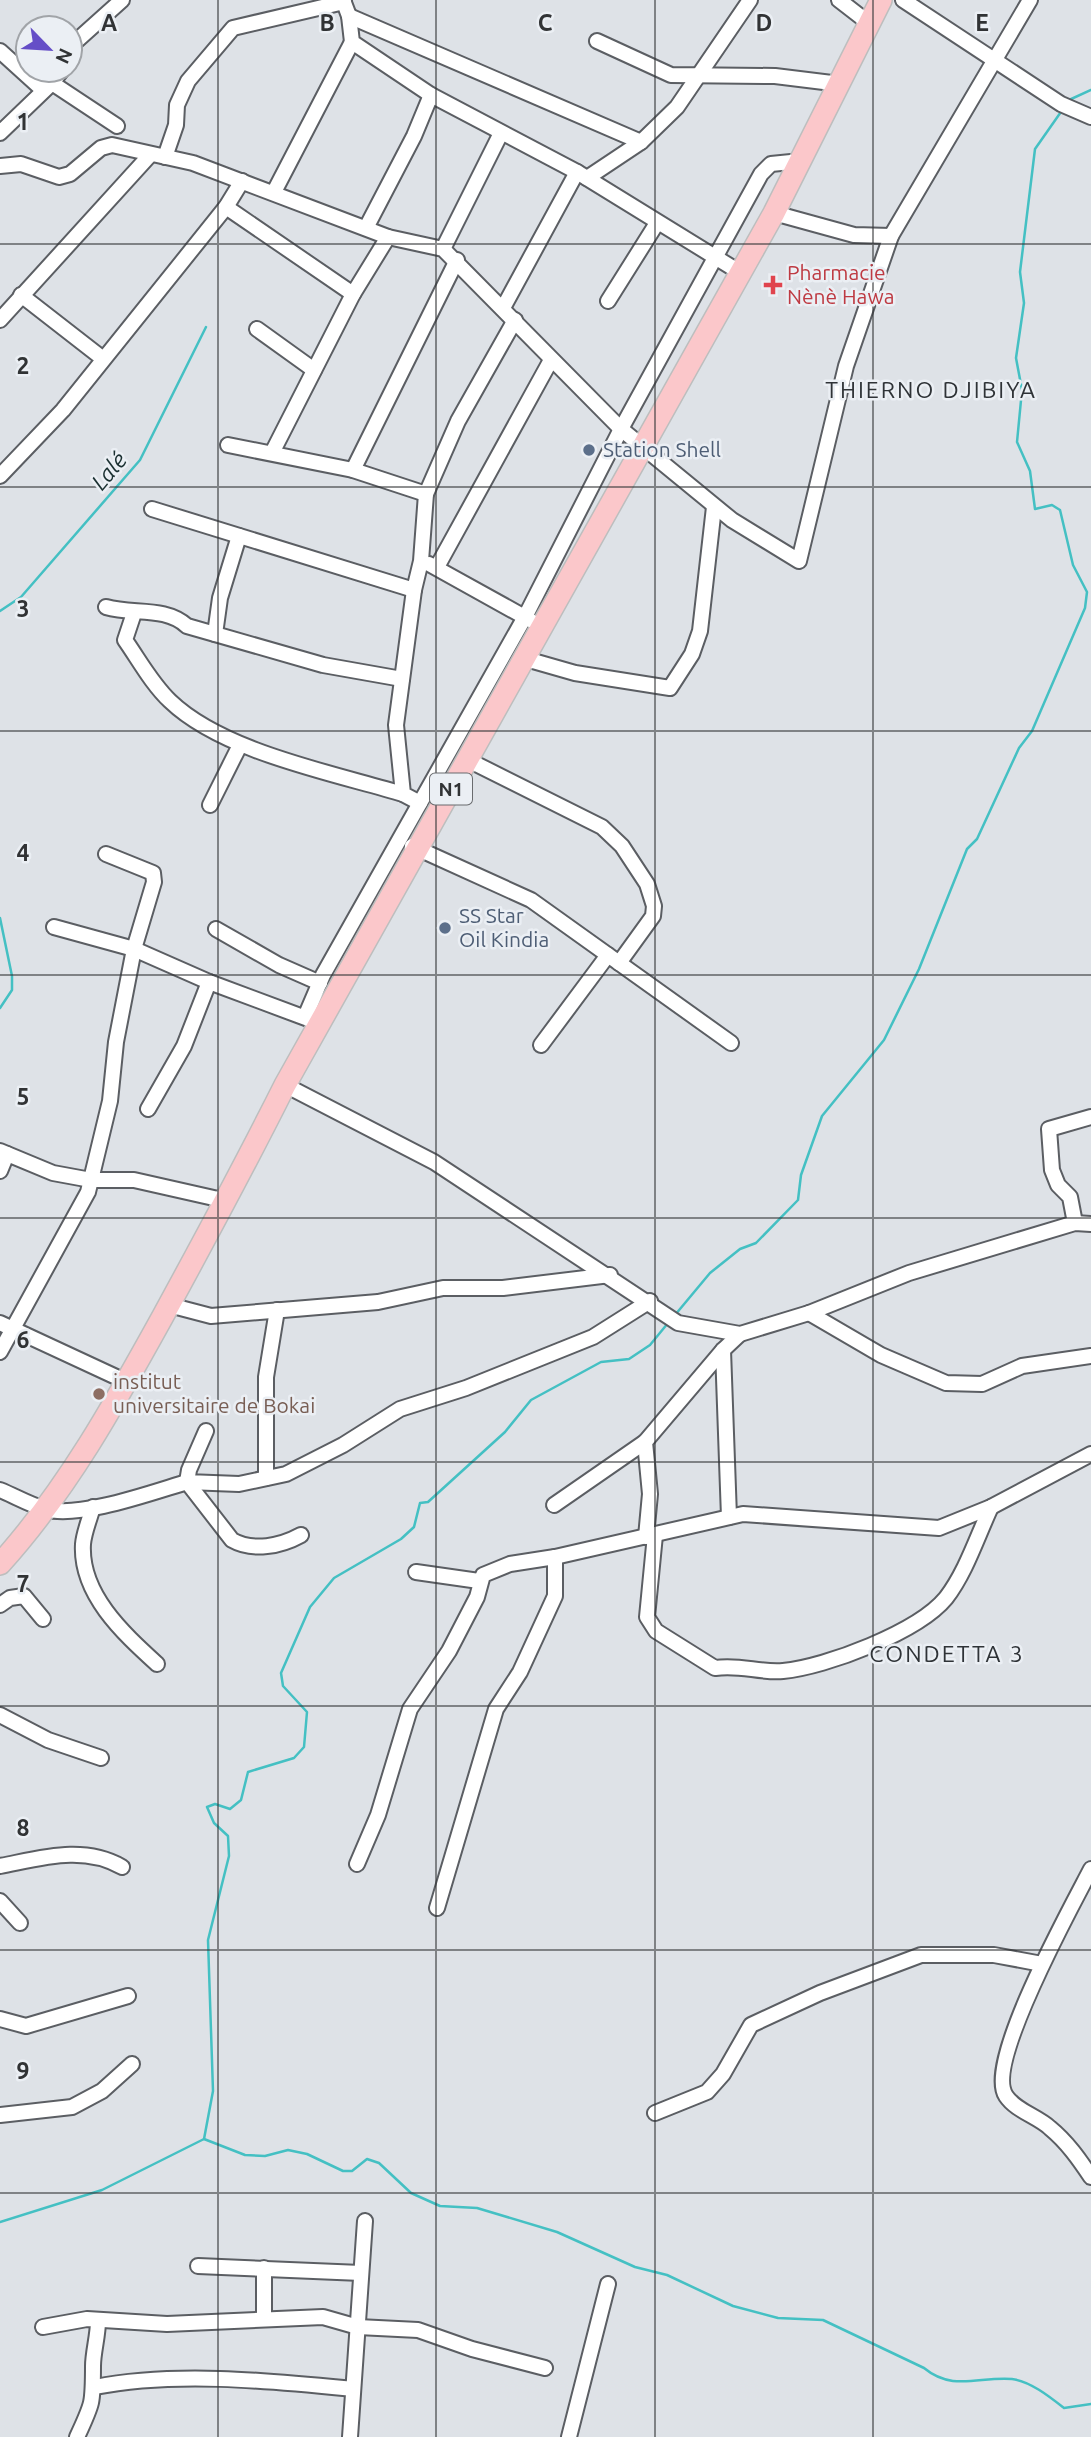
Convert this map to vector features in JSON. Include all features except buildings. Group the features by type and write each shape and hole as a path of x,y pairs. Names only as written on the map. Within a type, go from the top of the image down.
{"highway":[{"name":"N1","path":"0,1564 47,1510 127,1381 228,1200 313,1022 345,984 409,843 468,760 543,630 774,213 881,0"}],"street":[{"path":"84,34 122,0"},
{"path":"503,308 582,175 640,142 677,107 750,0"},
{"path":"839,0 870,24"},
{"path":"903,0 1066,107 1091,117"},
{"path":"0,166 21,164 59,177 70,174 101,148 112,145 165,157 242,181 387,237 443,249 457,260 551,360 621,429 714,507 799,561 846,366 891,236 1030,0"},
{"path":"165,157 176,125 177,105 188,81 233,28 345,6 640,142"},
{"path":"274,192 352,42 345,6"},
{"path":"597,41 671,75 775,76 840,84"},
{"path":"352,42 431,94 582,175 741,273"},
{"path":"0,51 48,87 117,125"},
{"path":"0,133 50,84"},
{"path":"366,228 414,136 431,94"},
{"path":"443,249 501,133"},
{"path":"0,320 150,155"},
{"path":"54,928 134,949 209,982 313,1022 322,979 409,843 420,803 526,615 621,429 761,174 771,164 801,161"},
{"path":"0,477 63,410 102,358 226,207 242,181"},
{"path":"226,207 353,294"},
{"path":"774,213 854,235 891,236"},
{"path":"608,300 657,222"},
{"path":"272,453 353,294 387,237"},
{"path":"353,470 457,260"},
{"path":"21,295 102,358"},
{"path":"403,794 396,726 414,590 421,561 426,494 458,421 515,320"},
{"path":"257,329 314,370"},
{"path":"438,567 551,360"},
{"path":"228,445 353,470 426,494"},
{"path":"526,659 575,673 670,688 692,654 700,631 714,507"},
{"path":"152,509 414,590"},
{"path":"215,634 220,598 239,536"},
{"path":"421,561 438,567 526,615 543,630"},
{"path":"106,607 134,613 170,614 187,626 323,665 402,680"},
{"path":"134,613 125,640 169,700 240,745 403,794 420,803"},
{"path":"210,805 240,745"},
{"path":"468,760 601,827 622,846 647,884 654,906 653,916 541,1045"},
{"path":"409,843 531,900 732,1043"},
{"path":"0,1352 7,1326 91,1180 110,1101 116,1042 134,949 154,882 153,873 106,854"},
{"path":"216,929 279,965 345,984"},
{"path":"148,1109 184,1046 209,982"},
{"path":"285,1085 434,1162 650,1301 673,1319 740,1334"},
{"path":"1074,1223 1070,1197 1058,1185 1052,1170 1049,1129 1091,1117"},
{"path":"0,1171 4,1153 53,1172 91,1180 134,1180 228,1200"},
{"path":"554,1505 645,1442 723,1350 740,1334 809,1313 909,1273 1074,1223 1091,1224"},
{"path":"169,1306 211,1316 378,1302 443,1288 503,1288 610,1275"},
{"path":"0,1490 47,1510 93,1507 187,1482 239,1484 286,1474 343,1445 400,1409 466,1388 593,1337 650,1301"},
{"path":"266,1478 266,1377 276,1310"},
{"path":"809,1313 881,1355 946,1383 982,1384 1022,1366 1047,1359 1091,1356"},
{"path":"7,1326 127,1381"},
{"path":"723,1350 729,1517"},
{"path":"206,1431 188,1470 187,1482 232,1540 242,1545 285,1544 301,1535"},
{"path":"645,1442 651,1536 647,1617 656,1631 715,1668 737,1664 757,1670 782,1671 830,1662 919,1621 945,1599 961,1574 991,1507"},
{"path":"357,1864 379,1815 410,1709 449,1651 477,1597 479,1581 483,1575 510,1563 555,1557 743,1514 939,1528 991,1507 1091,1454"},
{"path":"93,1507 83,1541 87,1576 114,1624 157,1664"},
{"path":"437,1908 496,1709 520,1672 555,1596 555,1557"},
{"path":"416,1572 479,1581"},
{"path":"0,1605 10,1598 24,1596 43,1619"},
{"path":"0,1715 48,1741 101,1758"},
{"path":"0,1866 75,1853 105,1857 122,1867"},
{"path":"1091,1869 1042,1964 1002,2064 1001,2083 1007,2097 1048,2126 1072,2149 1091,2177"},
{"path":"0,1901 20,1923"},
{"path":"655,2113 707,2092 723,2074 751,2025 820,1993 921,1955 994,1955 1042,1964"},
{"path":"0,2020 26,2026 128,1996"},
{"path":"0,2115 72,2107 102,2091 132,2064"},
{"path":"349,2437 365,2221"},
{"path":"198,2266 361,2273"},
{"path":"264,2268 264,2319"},
{"path":"569,2437 608,2284"},
{"path":"43,2327 87,2319 167,2324 323,2317 358,2327 418,2330 472,2349 545,2368"},
{"path":"77,2437 93,2404 95,2387 92,2364 98,2321"},
{"path":"95,2387 128,2381 213,2381 281,2382 353,2389"}],"waterway":[{"path":"1069,100 1091,90"},
{"path":"675,1315 710,1273 740,1249 756,1243 798,1200 801,1175 822,1116 884,1040 919,969 967,849 977,839 1019,748 1032,731 1085,608 1087,592 1073,565 1060,510 1052,505 1035,509 1030,471 1017,442 1022,390 1016,358 1024,303 1020,272 1035,149 1063,109"},
{"name":"Lalé","path":"0,611 21,597 140,460 206,327"},
{"name":"Lalé","path":"0,918 12,976 12,990 0,1008"},
{"path":"204,2139 213,2091 208,1940 229,1856 228,1836 214,1823 207,1807 215,1804 230,1809 241,1800 248,1772 294,1758 304,1747 307,1712 283,1686 281,1673 310,1607 334,1578 401,1539 414,1527 420,1503 428,1502 505,1432 531,1400 601,1362 629,1359 650,1345 668,1323"},
{"path":"0,2222 102,2190 204,2139 245,2155 265,2156 288,2150 307,2154 343,2171 352,2171 367,2159 379,2163 411,2193 440,2206 477,2208 557,2232 635,2267 667,2275 733,2306 778,2318 823,2320 945,2379 1019,2380 1033,2386 1064,2408 1091,2404"}],"place":[{"name":"Pharmacie Nènè Hawa","path":"773,285"},
{"name":"Station Shell","path":"589,450"},
{"name":"SS Star Oil Kindia","path":"445,928"},
{"name":"institut universitaire de Bokai","path":"99,1394"}],"district":[{"name":"THIERNO DJIBIYA","path":"931,390"},
{"name":"СONDETTA 3","path":"947,1654"}]}
